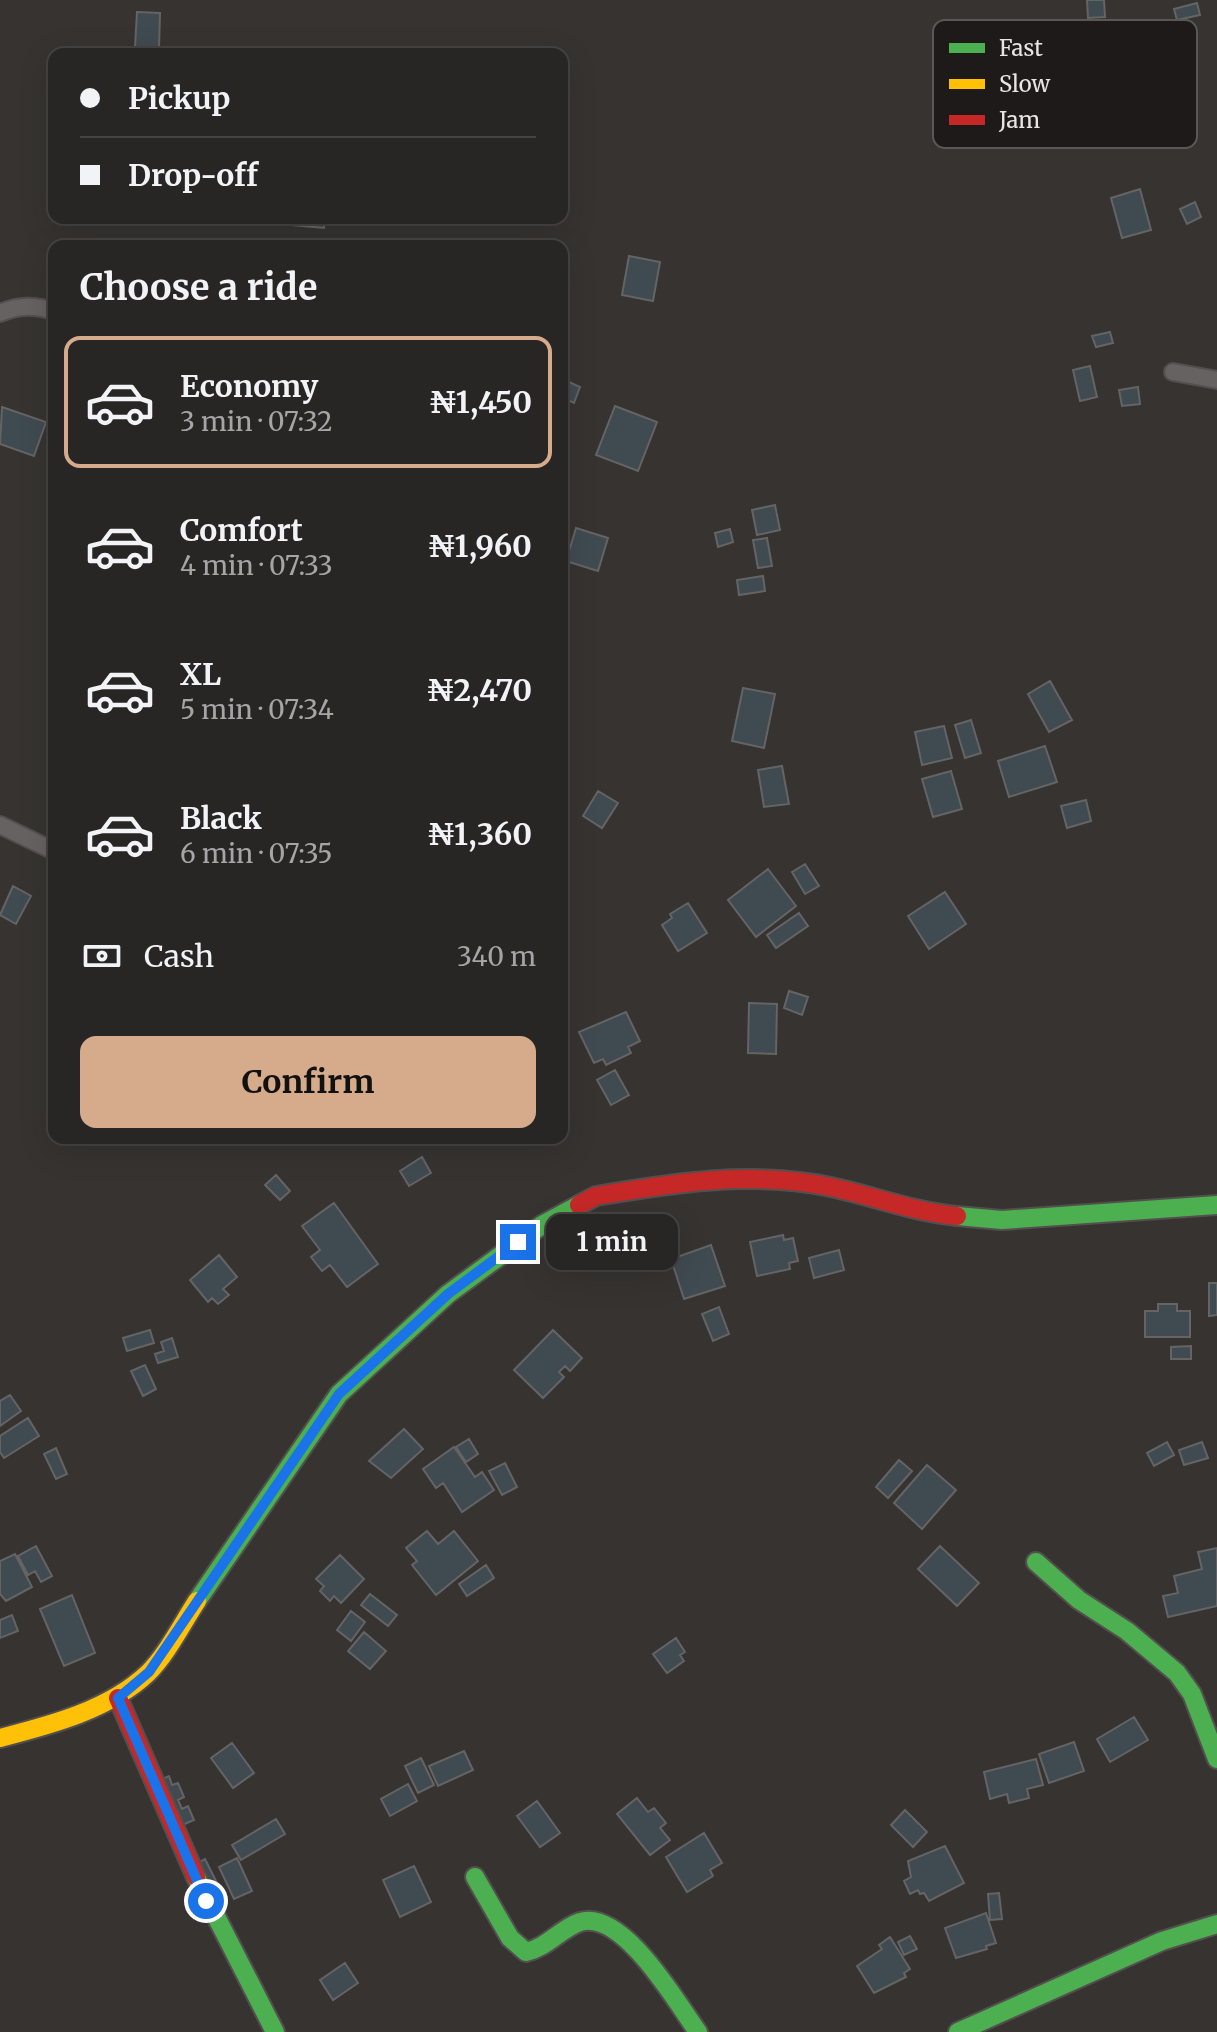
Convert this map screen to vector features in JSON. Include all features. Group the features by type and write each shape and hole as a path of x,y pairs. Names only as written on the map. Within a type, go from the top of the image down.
{"street":[{"path":"0,313 14,307 34,306 48,310"},
{"path":"1173,372 1217,380"},
{"path":"0,825 48,848"},
{"path":"0,1738 79,1714 118,1698 149,1672 339,1394 448,1294 542,1225 596,1196 661,1185 741,1177 826,1186 930,1214 1002,1220 1167,1206 1217,1205"},
{"path":"1036,1562 1079,1600 1127,1631 1177,1673 1192,1694 1217,1759"},
{"path":"118,1698 206,1901 275,2032"},
{"path":"475,1877 510,1938 526,1952 539,1951 581,1921 594,1919 608,1923 627,1938 698,2032"},
{"path":"958,2032 1162,1941 1217,1924"}],"building":[{"path":"1087,0 1104,0 1105,17 1088,18"},
{"path":"1197,3 1200,15 1177,20 1174,9"},
{"path":"137,12 160,13 159,48 135,47"},
{"path":"1140,189 1151,230 1122,238 1111,198"},
{"path":"1195,202 1201,217 1187,224 1180,209"},
{"path":"292,224 324,224 324,228"},
{"path":"629,256 660,262 653,301 622,295"},
{"path":"1110,332 1113,343 1096,347 1092,336"},
{"path":"1090,366 1097,397 1080,401 1073,370"},
{"path":"569,382 580,387 574,403 568,400"},
{"path":"1138,387 1140,404 1122,406 1119,390"},
{"path":"615,406 657,422 638,471 596,455"},
{"path":"2,407 46,422 34,456 0,444"},
{"path":"775,505 780,530 757,535 752,510"},
{"path":"576,528 608,538 598,571 568,562"},
{"path":"730,529 733,542 718,547 715,533"},
{"path":"767,538 772,566 758,568 753,540"},
{"path":"763,576 765,591 739,595 737,580"},
{"path":"1050,681 1072,720 1049,732 1028,694"},
{"path":"743,688 775,694 764,748 732,741"},
{"path":"971,720 981,753 965,758 955,725"},
{"path":"944,726 952,758 922,765 915,732"},
{"path":"1045,746 1057,782 1009,797 998,761"},
{"path":"782,766 789,804 764,807 758,770"},
{"path":"951,771 962,809 933,817 922,779"},
{"path":"598,791 618,803 602,828 583,816"},
{"path":"1086,800 1091,821 1067,828 1061,806"},
{"path":"805,864 819,886 805,894 792,872"},
{"path":"768,869 796,906 756,937 728,900"},
{"path":"13,886 31,896 16,924 0,915"},
{"path":"945,892 966,924 929,949 908,916"},
{"path":"688,903 707,933 678,951 662,925 672,918 670,914"},
{"path":"799,913 808,926 776,948 767,935"},
{"path":"789,991 808,997 802,1015 784,1008"},
{"path":"749,1003 777,1004 776,1054 748,1053"},
{"path":"626,1012 640,1041 628,1047 631,1053 606,1065 603,1059 594,1063 579,1032"},
{"path":"615,1070 629,1095 611,1105 597,1080"},
{"path":"422,1157 431,1173 409,1186 400,1171"},
{"path":"276,1175 290,1191 280,1200 265,1185"},
{"path":"334,1203 378,1264 347,1287 330,1265 322,1271 311,1257 320,1250 302,1226"},
{"path":"783,1235 784,1240 793,1238 798,1261 789,1263 790,1269 757,1276 750,1242"},
{"path":"711,1245 725,1286 684,1299 671,1259"},
{"path":"839,1250 844,1270 814,1278 809,1258"},
{"path":"219,1255 237,1277 223,1289 229,1295 218,1304 212,1298 208,1302 190,1280"},
{"path":"1209,1283 1217,1283 1217,1315 1209,1316"},
{"path":"1158,1304 1177,1304 1177,1311 1190,1311 1190,1337 1145,1337 1145,1311 1158,1311"},
{"path":"719,1307 729,1334 713,1341 702,1314"},
{"path":"150,1330 154,1343 127,1351 123,1338"},
{"path":"553,1330 582,1358 570,1371 565,1366 559,1372 564,1377 543,1398 514,1370"},
{"path":"172,1338 178,1357 158,1363 155,1354 164,1351 161,1342"},
{"path":"1191,1346 1191,1359 1171,1359 1171,1347"},
{"path":"145,1365 156,1389 143,1396 131,1371"},
{"path":"10,1395 21,1411 0,1426 0,1401"},
{"path":"28,1418 39,1436 4,1458 0,1452 0,1436"},
{"path":"404,1429 423,1449 391,1478 369,1461"},
{"path":"469,1439 478,1454 466,1462 456,1447"},
{"path":"1167,1442 1174,1455 1154,1466 1147,1453"},
{"path":"1202,1442 1208,1458 1184,1465 1179,1450"},
{"path":"454,1447 475,1477 482,1472 494,1490 462,1512 443,1483 436,1488 423,1469"},
{"path":"56,1448 67,1474 56,1479 44,1454"},
{"path":"899,1460 912,1471 888,1498 876,1487"},
{"path":"505,1463 517,1487 502,1495 489,1471"},
{"path":"927,1465 956,1490 922,1529 894,1503"},
{"path":"427,1531 438,1544 454,1531 478,1561 436,1595 412,1565 417,1561 406,1548"},
{"path":"36,1546 52,1576 41,1582 35,1571 28,1575 18,1556"},
{"path":"940,1546 979,1583 957,1606 918,1569"},
{"path":"1217,1548 1217,1606 1168,1617 1163,1596 1178,1593 1174,1576 1202,1569 1198,1552"},
{"path":"15,1554 32,1587 6,1601 0,1594 0,1561"},
{"path":"340,1555 364,1579 341,1603 334,1596 330,1601 320,1591 324,1586 316,1579"},
{"path":"486,1565 494,1578 467,1596 459,1584"},
{"path":"370,1594 397,1615 388,1626 361,1605"},
{"path":"72,1595 95,1653 64,1666 40,1609"},
{"path":"351,1611 365,1622 351,1641 337,1630"},
{"path":"12,1615 18,1631 0,1638 0,1620"},
{"path":"364,1632 386,1651 370,1669 348,1651"},
{"path":"676,1638 685,1652 680,1655 684,1661 667,1673 653,1654"},
{"path":"1134,1717 1148,1740 1110,1762 1097,1739"},
{"path":"1074,1742 1084,1771 1049,1783 1039,1754"},
{"path":"232,1743 254,1773 233,1788 211,1758"},
{"path":"464,1751 473,1770 438,1786 429,1766"},
{"path":"421,1758 434,1785 418,1793 405,1766"},
{"path":"1036,1759 1043,1785 1027,1789 1029,1798 1009,1803 1007,1794 990,1799 984,1772"},
{"path":"169,1776 172,1785 178,1783 184,1797 178,1800 182,1809 188,1806 194,1820 171,1830 151,1784"},
{"path":"408,1784 417,1801 390,1816 381,1799"},
{"path":"637,1798 648,1812 654,1808 666,1823 660,1828 670,1840 650,1855 617,1814"},
{"path":"537,1801 560,1833 540,1847 517,1816"},
{"path":"905,1810 927,1832 913,1847 891,1825"},
{"path":"276,1819 285,1834 241,1860 232,1845"},
{"path":"704,1833 722,1863 710,1870 713,1876 687,1892 666,1857"},
{"path":"945,1846 964,1883 929,1901 918,1890 910,1894 904,1881 911,1877 908,1861"},
{"path":"237,1858 252,1891 234,1899 219,1867"},
{"path":"205,1859 227,1903 214,1908 194,1865"},
{"path":"414,1866 431,1902 400,1917 383,1880"},
{"path":"999,1893 1002,1919 990,1920 988,1894"},
{"path":"986,1913 996,1943 986,1946 987,1949 956,1958 945,1928"},
{"path":"910,1936 917,1949 904,1955 898,1942"},
{"path":"890,1937 910,1969 904,1973 906,1977 874,1993 857,1966 882,1949 879,1945"},
{"path":"345,1963 358,1983 333,2000 320,1980"}],"traffic: fast":[{"path":"197,1601 339,1394 448,1294 542,1225 579,1205"},
{"path":"957,1216 1002,1220 1217,1205"},
{"path":"1036,1562 1079,1600 1127,1631 1177,1673 1192,1694 1217,1759"},
{"path":"196,1877 275,2032"},
{"path":"475,1877 510,1938 526,1952 580,1922 597,1922 614,1930 647,1961 698,2032"},
{"path":"958,2032 1162,1941 1217,1924"}],"traffic: slow":[{"path":"0,1738 78,1714 132,1686 162,1657 197,1601"}],"traffic: jam":[{"path":"579,1205 596,1196 654,1187 711,1180 768,1179 826,1186 924,1211 957,1216"},
{"path":"118,1698 196,1877"}],"route":[{"path":"206,1901 118,1698 149,1672 339,1394 448,1294 518,1242"}]}
